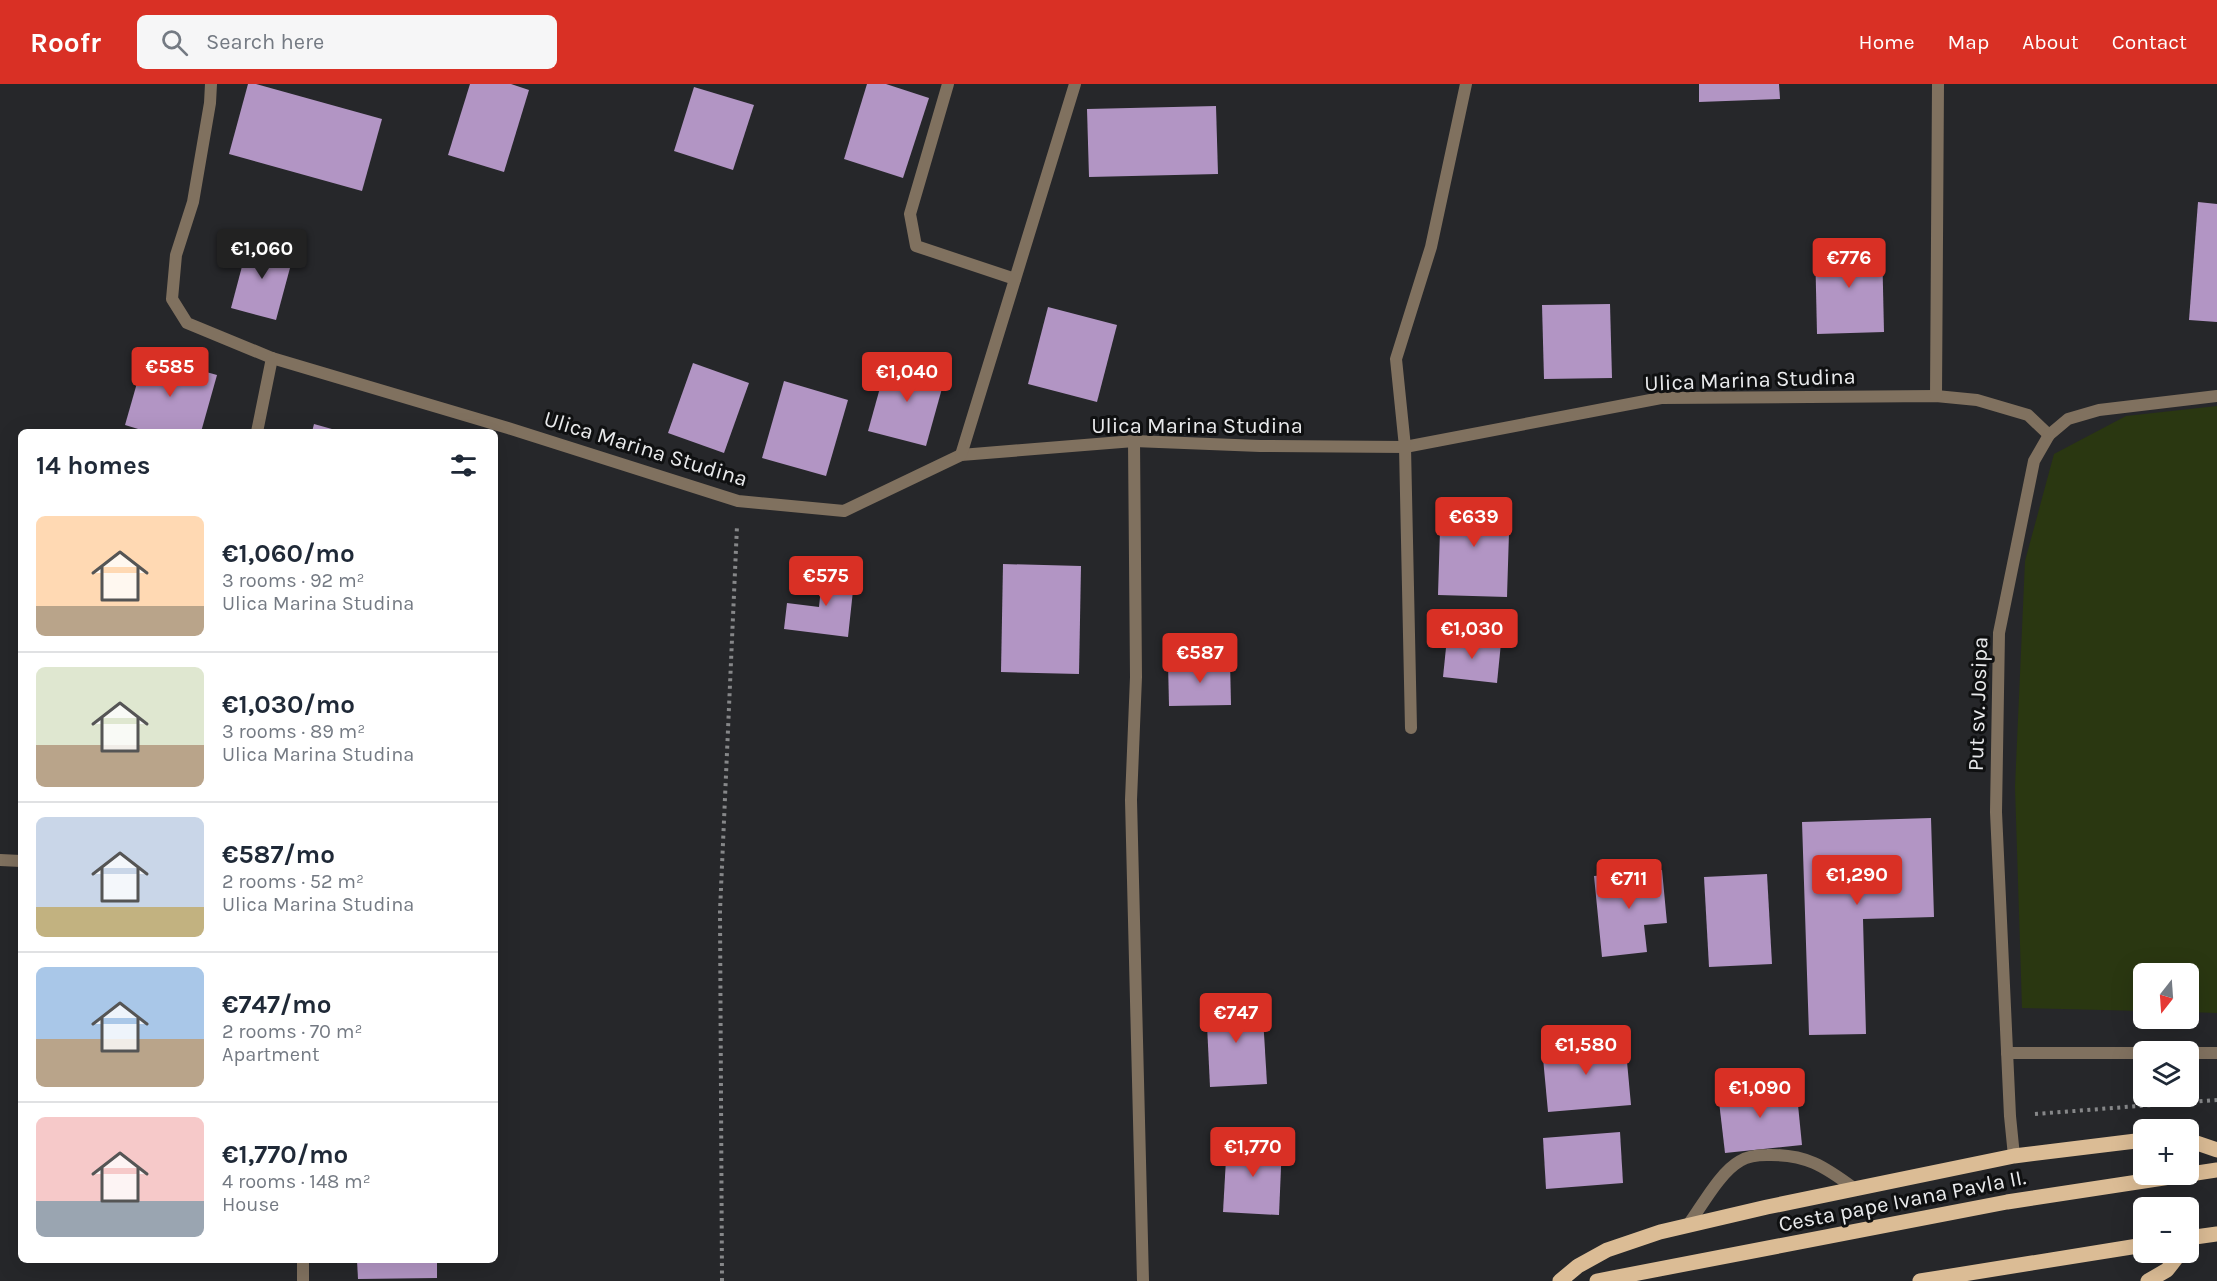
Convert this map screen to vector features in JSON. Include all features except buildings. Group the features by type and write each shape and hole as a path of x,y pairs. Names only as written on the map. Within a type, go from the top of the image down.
{"main road":[{"path":"1560,1281 1578,1266 1607,1250 1688,1225 2014,1156 2133,1141"},
{"path":"2199,1144 2217,1150"},
{"name":"Cesta pape Ivana Pavla II.","path":"1597,1281 2007,1202 2217,1170"},
{"path":"2199,1237 2217,1234"},
{"path":"1920,1281 2133,1247"},
{"path":"2148,1281 2167,1270 2172,1263"}],"street":[{"name":"Ulica Marina Studina","path":"211,84 210,103 193,202 176,255 172,299 187,322 272,358 508,428 738,501 844,510 961,455 1134,441 1260,446 1405,447 1661,398 1936,396 1977,400 2028,415 2049,435"},
{"path":"948,84 910,214 916,246 1015,279"},
{"path":"961,455 1075,84"},
{"path":"1411,728 1405,447 1396,359 1431,246 1466,84"},
{"path":"1936,396 1938,84"},
{"path":"258,429 272,358"},
{"name":"Put sv. Josipa","path":"2014,1156 2010,1116 1996,812 1999,633 2034,461 2049,435 2068,419 2099,410 2217,396"},
{"path":"1134,441 1136,677 1131,800 1143,1281"},
{"path":"0,860 18,861"},
{"path":"2007,1053 2133,1053"},
{"path":"2199,1053 2217,1053"},
{"path":"1688,1225 1723,1176 1739,1161 1755,1155 1786,1155 1810,1160 1829,1170 1855,1189"},
{"path":"303,1263 303,1281"}],"path":[{"path":"722,1281 720,911 738,501"},
{"path":"2010,1116 2217,1100"}],"green space":[{"path":"2217,406 2217,1013 2199,1012 2199,963 2133,963 2133,1011 2022,1008 2015,787 2025,561 2054,454 2126,416"}]}
